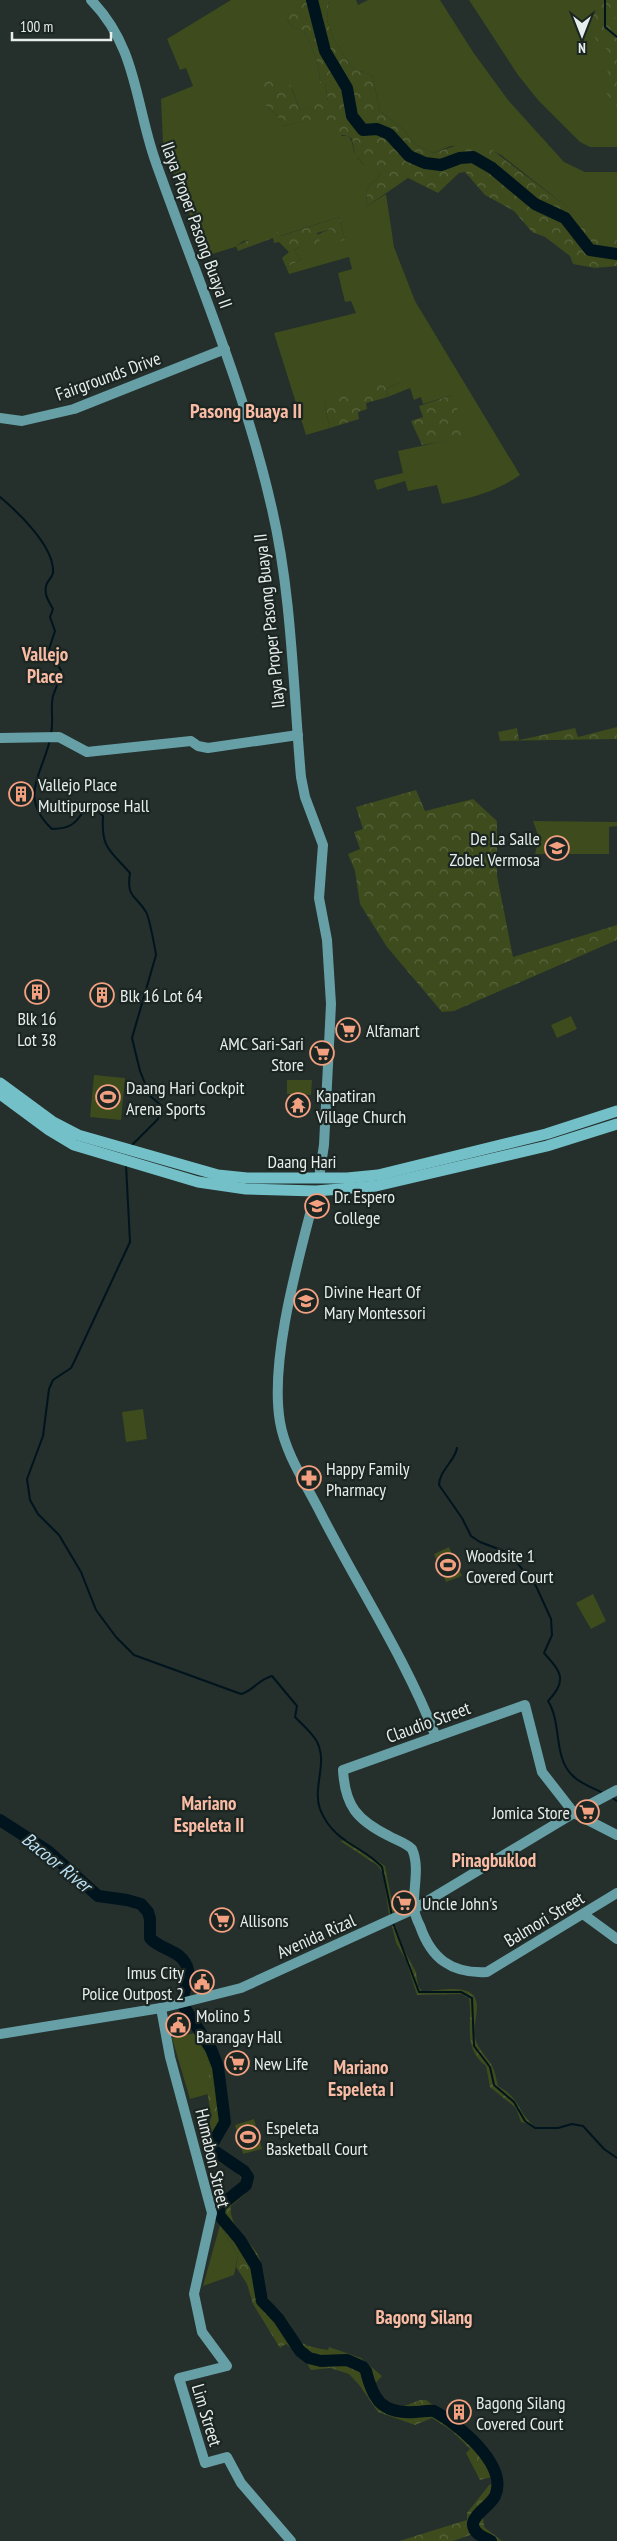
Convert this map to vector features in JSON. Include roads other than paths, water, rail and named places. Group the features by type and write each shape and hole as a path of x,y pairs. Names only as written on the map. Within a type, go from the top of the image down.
{"main road":[{"name":"Daang Hari","path":"0,1083 67,1130 112,1151"},
{"name":"Daang Hari","path":"0,1094 63,1139 140,1159 221,1187 316,1190 362,1188 407,1180 555,1144 617,1124"},
{"name":"Daang Hari","path":"140,1159 232,1177 348,1178 378,1174 546,1134 617,1111"}],"street":[{"name":"Ilaya Proper Pasong Buaya II","path":"91,0 109,20 125,51 136,82 154,158 243,400 272,509 287,601 305,797 324,845 319,898 330,973 331,1004 326,1114 319,1178"},
{"name":"Fairgrounds Drive","path":"0,418 22,421 74,408 225,350"},
{"path":"0,738 52,737 87,752 191,742 208,748 298,735"},
{"path":"316,1190 292,1292 282,1348 280,1421 290,1454 408,1672 436,1737"},
{"name":"Claudio Street","path":"414,1909 416,1870 412,1849 370,1826 360,1818 349,1802 344,1786 343,1770 525,1705 542,1772 574,1813"},
{"name":"Avenida Rizal","path":"0,2034 161,2008 241,1988 414,1909 574,1813 611,1793"},
{"path":"574,1813 617,1835"},
{"name":"Balmori Street","path":"414,1909 424,1937 437,1957 447,1965 487,1972 617,1893"},
{"path":"583,1914 617,1939"},
{"name":"Humabon Street","path":"161,2008 170,2057 212,2213 194,2294 202,2332 226,2366 179,2378"},
{"name":"Lim Street","path":"179,2378 205,2463 226,2458 242,2483 291,2541"}],"waterway":[{"path":"312,0 325,51 347,88 352,116 363,130 377,129 389,134 409,156 425,163 441,165 460,158 473,157 492,168 535,204 565,218 590,250 617,254"},
{"path":"605,0 605,27 617,37"},
{"path":"0,497 25,521 42,541 52,563 53,573 47,583 46,590 53,609 50,617 55,631 48,652 61,670 52,701 51,733"},
{"path":"50,740 35,786 34,797 36,807 42,818 52,829 71,825 84,810 97,810 103,816 105,842 112,854 130,873 129,887 133,896 146,912 153,939 156,955 132,1038 140,1071 150,1096 162,1106 158,1119 131,1146"},
{"path":"126,1165 130,1242 71,1368 53,1380 49,1389 43,1436 27,1479 30,1500 38,1514 59,1535 81,1572 96,1610 116,1637 134,1655 241,1694 272,1676 297,1706 295,1717 314,1737 320,1748 321,1766 318,1792 320,1809 332,1829 340,1837 382,1867 392,1916"},
{"path":"457,1448 456,1453 442,1475 439,1485 462,1518 471,1536 480,1542 509,1553 536,1586 551,1619 552,1635 544,1653 555,1666 560,1676 558,1687 548,1701 555,1719 562,1759 575,1778 603,1793"},
{"path":"611,1797 617,1801"},
{"name":"Bacoor River","path":"0,1820 48,1851 98,1896 141,1904 148,1912 150,1919 150,1938 182,1958 188,1970 183,2005 211,2049 218,2067 225,2122 210,2148 244,2171 248,2177 246,2185 220,2206 219,2215 240,2240 256,2266 262,2301 279,2319 300,2351 309,2358 321,2361 347,2360 363,2367 376,2397 387,2408 404,2412 434,2411 468,2435 479,2447 495,2471 497,2484 495,2496 474,2519 473,2523 474,2530 491,2541"},
{"path":"393,1923 419,1992 461,1992 472,1998 474,2046 490,2067 494,2085 514,2102 525,2121 535,2128 558,2128 572,2124 583,2126 604,2149 617,2158"}],"place":[{"name":"Vallejo Place Multipurpose Hall","path":"21,794"},
{"name":"De La Salle Zobel Vermosa","path":"557,848"},
{"name":"Blk 16 Lot 38","path":"37,992"},
{"name":"Blk 16 Lot 64","path":"102,995"},
{"name":"Alfamart","path":"348,1030"},
{"name":"AMC Sari-Sari Store","path":"322,1053"},
{"name":"Daang Hari Cockpit Arena Sports","path":"108,1097"},
{"name":"Kapatiran Village Church","path":"298,1105"},
{"name":"Dr. Espero College","path":"317,1206"},
{"name":"Divine Heart Of Mary Montessori","path":"306,1301"},
{"name":"Happy Family Pharmacy","path":"309,1478"},
{"name":"Woodsite 1 Covered Court","path":"448,1565"},
{"name":"Jomica Store","path":"587,1812"},
{"name":"Uncle John's","path":"404,1903"},
{"name":"Allisons","path":"222,1920"},
{"name":"Imus City Police Outpost 2","path":"202,1982"},
{"name":"Molino 5 Barangay Hall","path":"178,2025"},
{"name":"New Life","path":"237,2063"},
{"name":"Espeleta Basketball Court","path":"248,2137"},
{"name":"Bagong Silang Covered Court","path":"459,2412"}],"district":[{"name":"Pasong Buaya II","path":"246,411"},
{"name":"Vallejo Place","path":"45,665"},
{"name":"Mariano Espeleta II","path":"209,1814"},
{"name":"Pinagbuklod","path":"494,1860"},
{"name":"Mariano Espeleta I","path":"361,2078"},
{"name":"Bagong Silang","path":"424,2317"}]}
